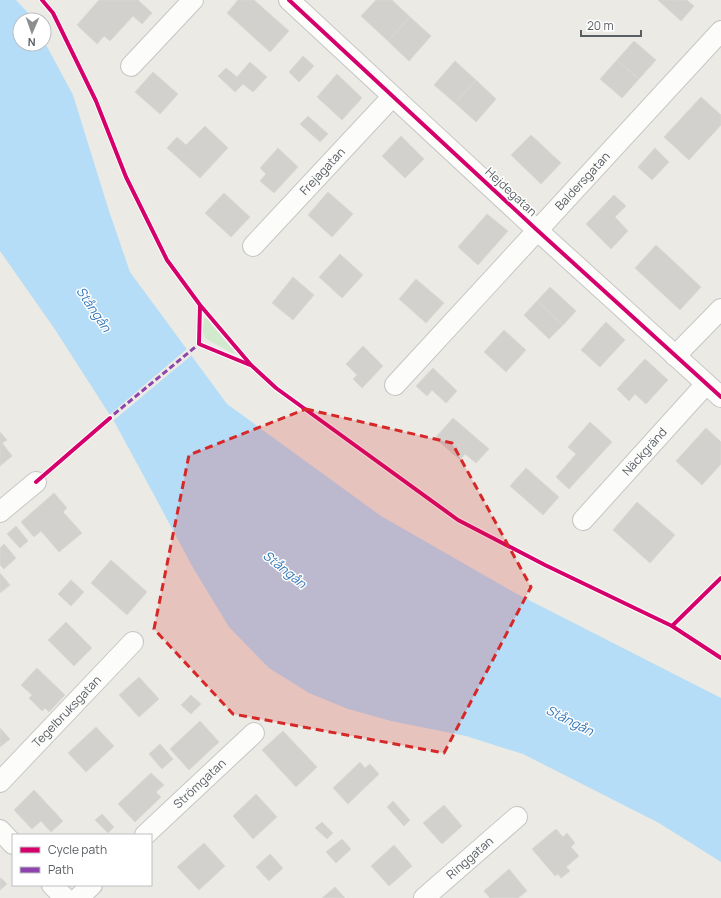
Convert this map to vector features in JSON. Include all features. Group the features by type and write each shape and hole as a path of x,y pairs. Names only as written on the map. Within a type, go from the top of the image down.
{"street":[{"path":"131,66 193,0"},
{"name":"Hejdegatan","path":"289,0 537,230 721,397"},
{"name":"Baldersgatan","path":"395,385 721,32"},
{"name":"Frejagatan","path":"253,246 392,96"},
{"path":"675,356 721,309"},
{"name":"Näckgränd","path":"583,520 706,384"},
{"path":"0,512 36,482"},
{"name":"Tegelbruksgatan","path":"0,782 133,642"},
{"name":"Strömgatan","path":"146,834 254,732"},
{"name":"Ringgatan","path":"424,898 517,817"},
{"path":"0,830 12,843"},
{"path":"53,886 65,898"},
{"path":"78,898 91,886"}],"highlighted area":[{"path":"306,409 452,443 531,587 444,753 233,714 154,629 189,455"}],"green space":[{"path":"204,318 206,318 235,353 232,353 205,338 203,332"}],"water":[{"name":"Stångån","path":"0,0 16,0 27,12 12,12 12,52 50,52 73,95 109,211 130,272 227,404 381,516 517,594 721,698 721,862 659,823 523,754 466,736 391,721 348,709 309,693 269,668 229,627 192,566 115,423 54,328 0,251"}],"pier":[{"path":"188,348 193,354 113,421 108,416"}],"building":[{"path":"99,0 138,0 152,13 142,24 133,16 110,41 104,36 97,44 77,25"},
{"path":"238,0 254,0 289,31 270,52 227,13"},
{"path":"376,0 392,0 410,17 388,41 361,16"},
{"path":"658,0 687,0 694,6 681,21"},
{"path":"410,17 431,36 409,61 388,41"},
{"path":"634,41 656,60 639,79 617,60"},
{"path":"303,56 314,66 299,82 289,72"},
{"path":"617,60 639,79 622,98 600,79"},
{"path":"455,61 476,80 455,103 434,85"},
{"path":"250,62 267,77 253,92 243,84 235,92 218,76 226,68 237,77"},
{"path":"153,72 178,94 160,114 135,92"},
{"path":"337,74 362,98 342,120 317,97"},
{"path":"476,80 496,99 476,122 455,103"},
{"path":"701,97 721,115 721,125 689,160 664,137"},
{"path":"308,116 328,134 320,142 300,124"},
{"path":"205,126 228,148 200,178 167,148 177,137 186,145"},
{"path":"531,135 561,163 541,184 511,155"},
{"path":"401,136 424,159 405,178 382,156"},
{"path":"278,148 298,167 274,193 260,181 266,174 260,168"},
{"path":"655,148 669,162 652,180 638,167"},
{"path":"328,192 353,214 332,237 308,215"},
{"path":"224,193 250,217 231,237 205,213"},
{"path":"614,195 626,206 615,217 628,231 611,249 586,224"},
{"path":"487,214 508,231 478,265 458,247"},
{"path":"656,245 701,287 680,310 635,268"},
{"path":"340,254 363,275 342,298 319,277"},
{"path":"293,277 314,295 293,320 272,303"},
{"path":"416,279 444,303 426,323 399,299"},
{"path":"550,287 576,311 563,325 537,301"},
{"path":"537,301 563,325 549,339 524,315"},
{"path":"606,322 625,340 600,367 581,350"},
{"path":"504,330 526,350 506,372 484,352"},
{"path":"363,346 383,366 362,388 353,379 357,375 346,364"},
{"path":"645,359 668,380 646,404 635,394 629,401 617,389"},
{"path":"433,368 457,391 446,403 432,390 427,396 416,386"},
{"path":"453,418 489,449 476,463 465,454 460,460 435,438"},
{"path":"590,422 612,442 569,489 556,477 576,454 568,447"},
{"path":"706,428 721,442 721,464 702,485 676,461"},
{"path":"0,432 7,440 2,443 12,456 0,466"},
{"path":"526,468 559,497 543,515 510,486"},
{"path":"54,493 67,508 63,512 82,533 59,552 41,531 34,537 21,522"},
{"path":"637,502 675,535 650,563 613,530"},
{"path":"16,526 28,541 20,548 7,534"},
{"path":"4,544 16,558 4,569 0,565 0,548"},
{"path":"111,560 147,592 127,615 91,583"},
{"path":"0,573 10,585 0,593"},
{"path":"71,580 84,592 71,606 58,594"},
{"path":"66,622 92,648 74,666 48,640"},
{"path":"37,668 65,695 49,712 45,708 42,711 29,698 32,695 21,685"},
{"path":"139,677 159,699 139,717 119,695"},
{"path":"191,695 201,704 191,714 181,705"},
{"path":"200,721 219,742 189,770 170,749"},
{"path":"96,727 114,746 86,772 68,753"},
{"path":"0,728 10,739 0,747"},
{"path":"283,731 317,767 296,787 262,750"},
{"path":"160,744 173,759 162,769 149,754"},
{"path":"360,762 365,768 370,764 379,774 348,804 333,788"},
{"path":"151,773 164,785 156,792 161,797 135,822 118,804"},
{"path":"34,790 63,821 51,832 41,821 32,829 14,810"},
{"path":"256,794 277,817 253,839 233,816"},
{"path":"393,801 410,820 404,826 387,807"},
{"path":"444,805 462,826 442,844 423,823"},
{"path":"102,814 114,827 108,833 95,820"},
{"path":"322,822 333,833 327,839 315,828"},
{"path":"556,829 563,837 567,833 575,843 571,847 579,856 566,867 570,871 561,878 558,874 555,876 532,849"},
{"path":"342,839 351,849 336,863 326,852"},
{"path":"204,843 225,866 199,890 177,867"},
{"path":"394,845 412,866 389,886 371,866"},
{"path":"270,854 283,868 269,881 256,867"},
{"path":"509,869 527,891 518,898 490,898 484,891"},
{"path":"1,878 7,884 0,890 0,879"},
{"path":"335,887 345,898 322,898"}],"marked path":[{"path":"107,420 199,344"}],"cycle path":[{"path":"42,0 53,13 96,101 126,177 167,260 200,305 251,365 276,388 458,520 545,565 672,626 721,658"},
{"path":"289,0 537,230 721,397"},
{"path":"200,305 199,344 250,365"},
{"path":"36,482 110,418"},
{"path":"672,626 721,578"}]}
